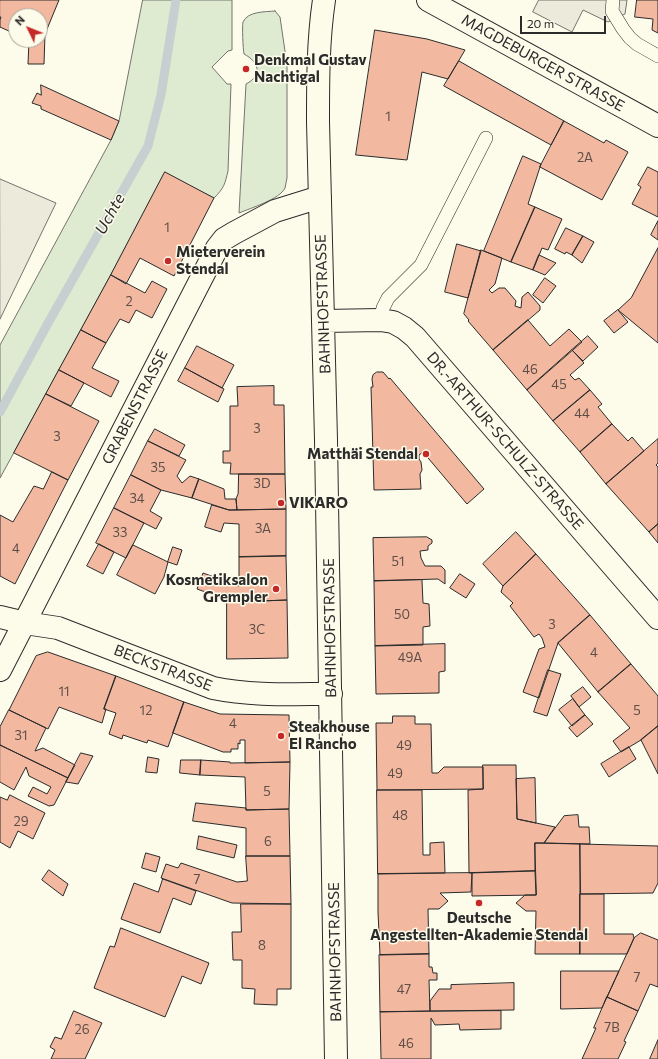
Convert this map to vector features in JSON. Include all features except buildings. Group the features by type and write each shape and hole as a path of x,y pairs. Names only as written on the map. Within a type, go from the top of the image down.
{"street":[{"name":"BAHNHOFSTRASSE","path":"324,0 321,23 318,84 331,694 336,1059"},
{"name":"MAGDEBURGER STRASSE","path":"428,0 658,126"},
{"name":"GRABENSTRASSE","path":"0,670 217,248 224,239 234,232 275,211 320,197"},
{"name":"DR.-ARTHUR-SCHULZ-STRASSE","path":"324,321 380,320 393,322 404,328 415,337 658,618"},
{"name":"BECKSTRASSE","path":"0,617 25,623 58,628 213,688 232,692 262,694 331,694"}],"lane":[{"path":"613,0 612,11 623,30 637,44 658,56"},
{"path":"380,320 383,308 388,298 421,265 486,138"}],"green space":[{"path":"143,0 232,0 232,50 228,51 212,67 227,84 231,84 228,171 224,186 214,198 165,173 0,478 0,345 111,140 119,121"},
{"path":"275,11 280,17 287,65 287,178 285,188 277,196 265,203 239,213 246,84 255,77 257,73 256,65 244,54 243,22 245,18 253,14"}],"shaded area":[{"path":"539,0 627,0 625,14 608,22 583,10 572,32 533,12"},
{"path":"0,179 56,203 0,319"}],"waterway":[{"name":"Uchte","path":"0,412 47,325 148,146 161,95 176,0"}],"place":[{"name":"Denkmal Gustav Nachtigal","path":"246,69"},
{"name":"Mieterverein Stendal","path":"168,261"},
{"name":"Matthäi Stendal","path":"426,454"},
{"name":"VIKARO","path":"281,503"},
{"name":"Kosmetiksalon Grempler","path":"276,589"},
{"name":"Steakhouse El Rancho","path":"281,736"},
{"name":"Deutsche Angestellten-Akademie Stendal","path":"479,903"}]}
